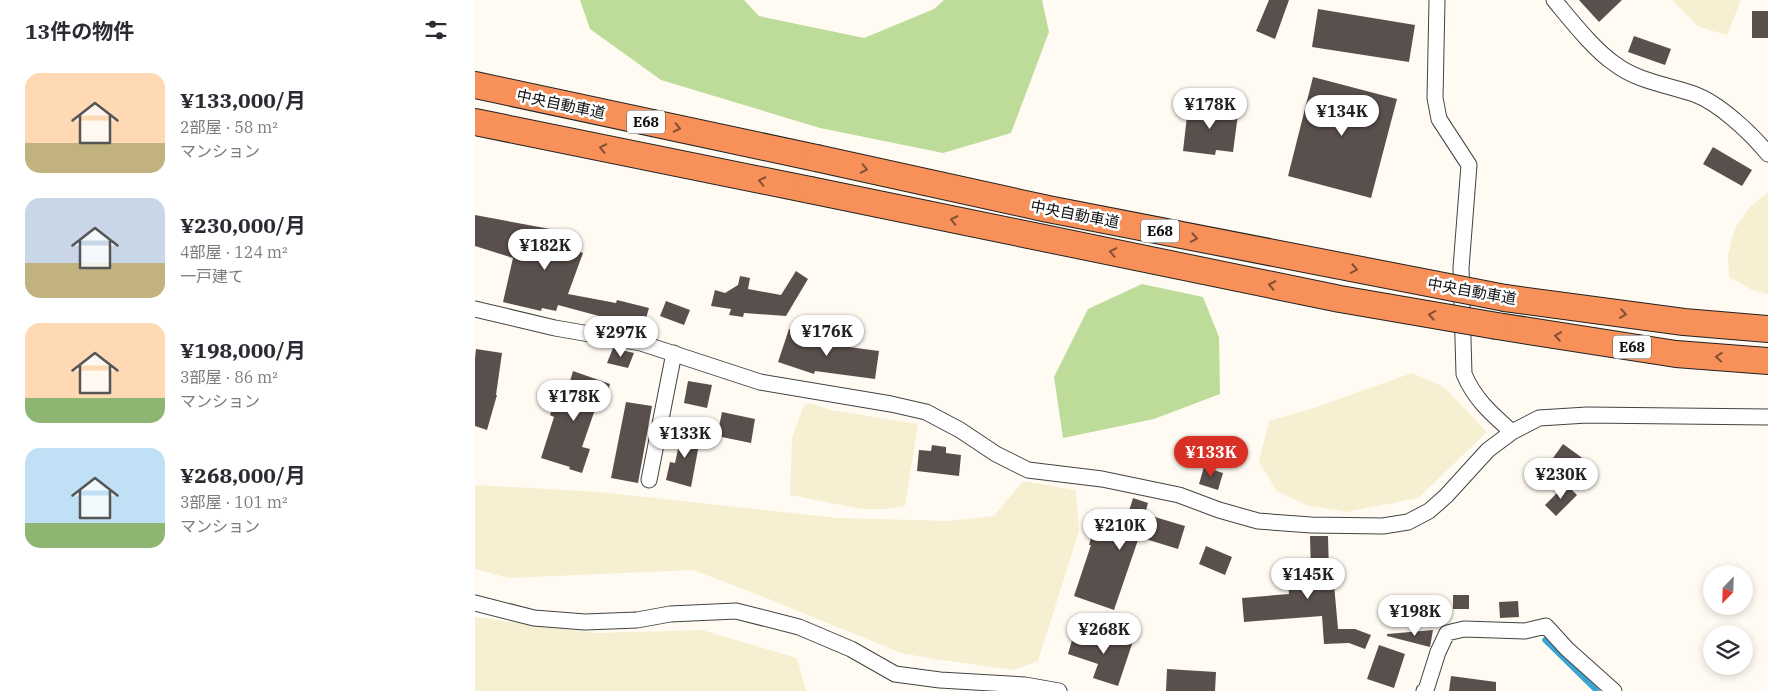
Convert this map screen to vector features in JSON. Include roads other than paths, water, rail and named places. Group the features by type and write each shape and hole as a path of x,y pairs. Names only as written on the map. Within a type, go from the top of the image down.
{"highway":[{"name":"中央自動車道","path":"475,85 1048,209 1505,298 1684,322 1768,329"},
{"name":"中央自動車道","path":"475,122 1340,299 1676,354 1768,361"}],"street":[{"path":"1437,0 1435,98 1439,119 1469,165 1461,268 1464,374 1469,386 1483,406 1512,432"},
{"path":"1554,0 1593,44 1614,64 1638,76 1696,95 1725,113 1757,140 1768,154"},
{"path":"475,309 555,328 641,343 760,382 891,404 926,412 960,430 996,454 1028,470 1102,479 1179,495 1219,510 1258,521 1311,525 1374,526 1407,522 1429,511 1446,496 1489,450 1512,432 1539,418 1577,416 1768,417"},
{"path":"649,480 674,353"},
{"path":"475,603 534,618 585,622 637,620 670,614 736,611 799,627 851,649 895,674 940,680 1025,685 1059,691"},
{"path":"1423,691 1426,690 1438,652 1447,633 1464,629 1525,631 1546,626 1567,649 1614,691"}],"waterway":[{"path":"1545,640 1597,691"}]}
